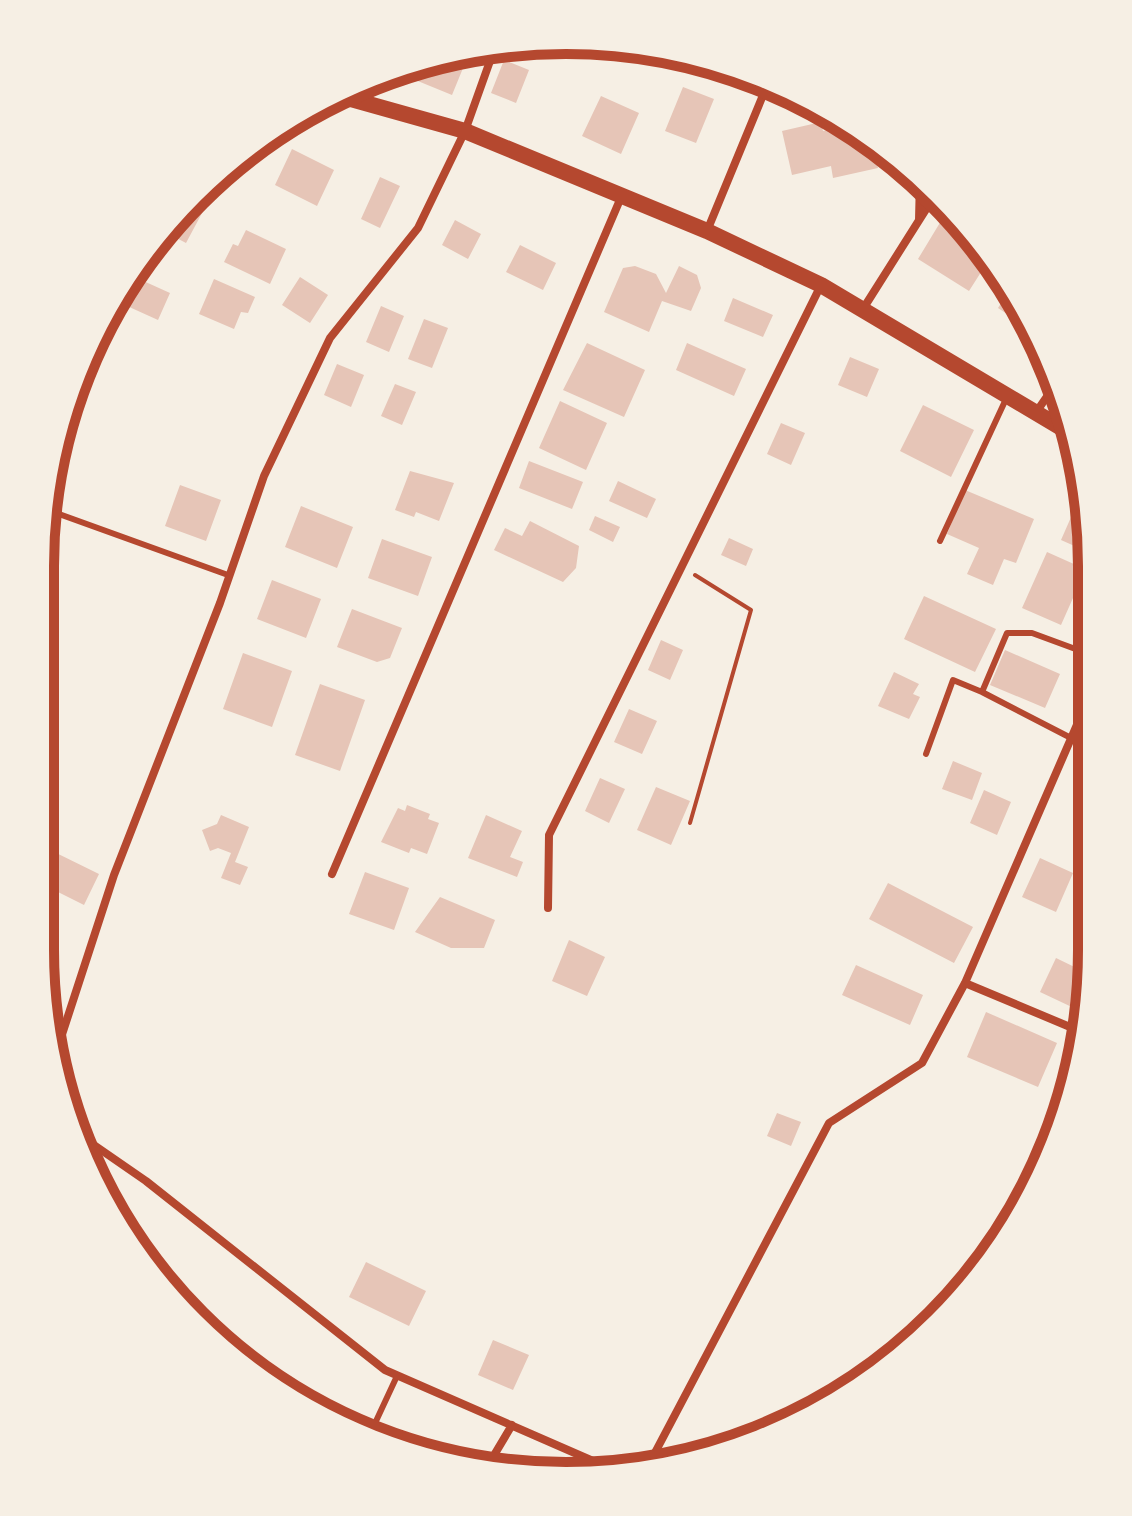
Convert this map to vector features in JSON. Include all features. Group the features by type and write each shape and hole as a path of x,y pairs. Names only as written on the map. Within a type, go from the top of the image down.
{"main road":[{"path":"355,100 465,131 707,231 821,285 1059,425"}],"street":[{"path":"61,1036 114,875 264,476 330,338 418,228 465,131 491,60"},
{"path":"707,231 764,94"},
{"path":"332,874 622,194"},
{"path":"919,221 920,196"},
{"path":"863,309 929,205"},
{"path":"548,908 549,835 821,285"},
{"path":"1037,411 1048,394"},
{"path":"654,1454 829,1123 922,1063 965,983 1078,722"},
{"path":"965,983 1072,1028"},
{"path":"92,1144 146,1181 286,1295 385,1370 594,1461"},
{"path":"493,1457 512,1425"}],"lane":[{"path":"940,541 1008,394"},
{"path":"57,513 228,575"},
{"path":"982,692 1007,633 1032,633 1078,650"},
{"path":"926,754 953,680 1071,738"},
{"path":"374,1425 397,1376"}],"path":[{"path":"683,567 751,610 690,823"}],"building":[{"path":"504,60 529,70 516,103 491,93"},
{"path":"465,64 452,95 411,78"},
{"path":"683,87 714,99 696,143 665,131"},
{"path":"601,96 639,113 621,154 582,136"},
{"path":"820,122 823,131 832,129 876,158 878,168 833,178 831,166 792,175 782,131"},
{"path":"292,149 334,170 317,206 275,185"},
{"path":"380,177 400,186 380,228 361,219"},
{"path":"208,200 209,200 186,243 174,237"},
{"path":"455,220 481,234 468,259 442,245"},
{"path":"941,221 951,228 983,269 969,291 918,259"},
{"path":"246,230 286,249 270,284 224,262 233,244 238,246"},
{"path":"520,245 556,263 543,290 506,272"},
{"path":"635,266 656,274 666,293 679,266 697,275 701,288 691,311 662,301 649,332 604,312 623,268"},
{"path":"300,277 328,295 310,323 282,305"},
{"path":"214,279 255,297 248,313 241,312 234,329 199,314"},
{"path":"141,280 170,293 158,320 126,305"},
{"path":"733,298 773,315 763,337 724,321"},
{"path":"1003,300 1013,318 998,308"},
{"path":"381,306 404,316 389,352 366,342"},
{"path":"424,319 448,328 432,368 408,359"},
{"path":"587,343 645,370 624,417 563,390"},
{"path":"687,343 746,369 734,396 676,370"},
{"path":"850,357 879,369 867,397 838,385"},
{"path":"337,364 364,375 351,407 324,395"},
{"path":"395,384 416,392 402,425 381,416"},
{"path":"560,401 607,423 586,470 539,448"},
{"path":"923,405 974,430 951,477 900,451"},
{"path":"781,423 805,433 791,465 767,454"},
{"path":"529,461 583,482 572,509 519,488"},
{"path":"410,471 454,483 439,521 416,512 414,517 395,510"},
{"path":"618,481 656,499 647,518 609,501"},
{"path":"180,485 221,500 206,541 165,526"},
{"path":"965,490 1034,519 1016,563 1004,559 993,585 967,574 979,548 947,534"},
{"path":"301,506 353,527 337,568 285,547"},
{"path":"1075,508 1077,547 1061,540"},
{"path":"595,516 620,527 613,542 589,530"},
{"path":"530,521 579,546 576,568 563,582 494,550 505,528 522,536"},
{"path":"729,538 753,549 746,566 721,555"},
{"path":"382,539 432,557 418,596 368,578"},
{"path":"1047,552 1078,566 1078,589 1061,625 1022,608"},
{"path":"272,580 321,599 306,638 257,619"},
{"path":"924,596 996,629 975,672 904,639"},
{"path":"352,609 402,628 390,658 377,662 337,647"},
{"path":"661,640 683,650 670,680 648,670"},
{"path":"1005,650 1060,674 1045,708 990,685"},
{"path":"243,653 292,671 272,727 223,709"},
{"path":"894,672 919,684 913,694 920,697 909,719 878,706"},
{"path":"320,684 365,700 340,771 295,755"},
{"path":"629,709 657,721 642,754 614,742"},
{"path":"953,761 982,773 972,800 942,789"},
{"path":"600,778 625,789 609,823 585,811"},
{"path":"656,787 690,801 671,845 637,830"},
{"path":"984,790 1011,802 997,835 970,823"},
{"path":"407,805 430,814 428,819 439,823 427,854 411,848 409,853 381,842 398,808 405,811"},
{"path":"221,815 249,827 235,862 248,867 240,885 221,878 231,853 218,848 210,851 202,830 217,824"},
{"path":"486,815 522,831 510,857 523,862 517,877 468,858"},
{"path":"54,852 99,874 84,905 54,890"},
{"path":"1040,858 1073,873 1056,912 1022,897"},
{"path":"365,872 409,888 394,930 349,914"},
{"path":"888,883 973,927 954,963 869,919"},
{"path":"440,897 495,920 484,948 451,948 415,932"},
{"path":"569,940 605,957 587,996 552,981"},
{"path":"1056,958 1077,968 1075,1008 1040,992"},
{"path":"856,965 923,995 910,1025 842,995"},
{"path":"986,1012 1057,1043 1038,1087 967,1057"},
{"path":"777,1113 801,1122 791,1146 767,1136"},
{"path":"366,1262 426,1291 409,1326 349,1297"},
{"path":"493,1340 529,1355 513,1390 478,1375"}]}
